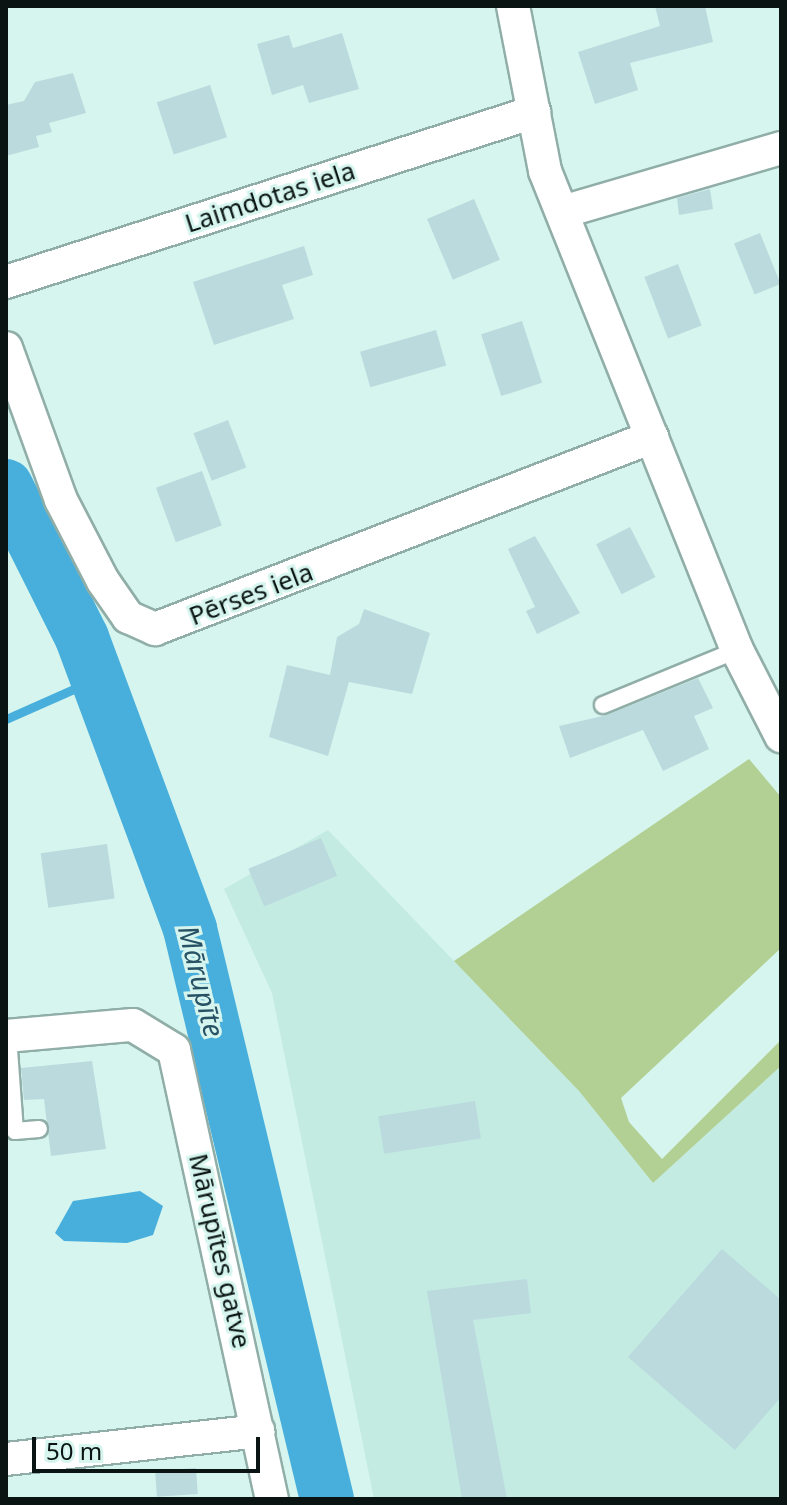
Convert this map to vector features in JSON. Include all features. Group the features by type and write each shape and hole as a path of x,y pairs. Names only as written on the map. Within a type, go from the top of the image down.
{"street":[{"path":"513,6 534,112 562,212 737,650 781,736"},
{"name":"Laimdotas iela","path":"6,282 534,112"},
{"path":"562,212 781,148"},
{"name":"Pērses iela","path":"6,348 55,485 103,581 128,617 155,629 652,437"},
{"name":"Mārupītes gatve","path":"7,1036 133,1025 174,1050 272,1499"},
{"path":"6,1459 258,1431"}],"lane":[{"path":"603,705 737,650"},
{"path":"7,1036 15,1131 39,1129"}],"shaded area":[{"path":"328,830 579,1091 653,1183 781,1066 781,1499 374,1499 272,993 224,889"}],"green space":[{"path":"749,759 781,797 781,948 621,1098 629,1122 662,1159 781,1040 781,1066 653,1183 579,1091 454,961"}],"water":[{"path":"140,1191 163,1206 153,1235 127,1243 64,1241 55,1233 73,1201"}],"building":[{"path":"655,6 705,6 713,42 630,63 638,90 595,104 578,52 660,26"},
{"path":"342,33 359,89 309,103 303,85 272,95 257,44 289,35 293,48"},
{"path":"73,73 86,113 49,123 52,132 36,136 39,147 6,156 6,105 24,101 35,82"},
{"path":"210,85 227,137 174,155 157,102"},
{"path":"710,189 713,209 679,215 677,198"},
{"path":"474,199 500,260 453,280 427,219"},
{"path":"760,233 781,284 755,294 734,243"},
{"path":"304,246 313,275 282,285 294,319 214,345 193,282"},
{"path":"678,264 702,326 668,339 644,277"},
{"path":"522,321 542,383 501,396 481,334"},
{"path":"436,330 446,366 370,387 360,352"},
{"path":"228,420 246,468 212,481 193,433"},
{"path":"202,471 222,526 176,542 156,488"},
{"path":"630,527 655,577 622,594 596,544"},
{"path":"535,536 580,613 537,634 526,611 535,607 508,549"},
{"path":"364,609 430,633 412,694 349,682 328,756 269,737 287,665 330,675 337,637 359,624"},
{"path":"698,678 713,708 694,716 709,749 663,771 643,730 570,758 559,726 607,715"},
{"path":"321,838 337,876 264,907 248,869"},
{"path":"107,844 115,898 48,908 41,853"},
{"path":"92,1061 106,1149 51,1156 44,1099 24,1100 21,1068"},
{"path":"475,1101 481,1139 384,1154 378,1116"},
{"path":"722,1249 781,1300 781,1397 735,1450 628,1357"},
{"path":"527,1279 531,1313 473,1320 507,1499 462,1499 427,1291"},
{"path":"196,1468 198,1494 157,1497 155,1471"}],"waterway":[{"name":"Mārupīte","path":"6,486 82,638 190,929 327,1499"},
{"path":"6,719 94,680"}]}
